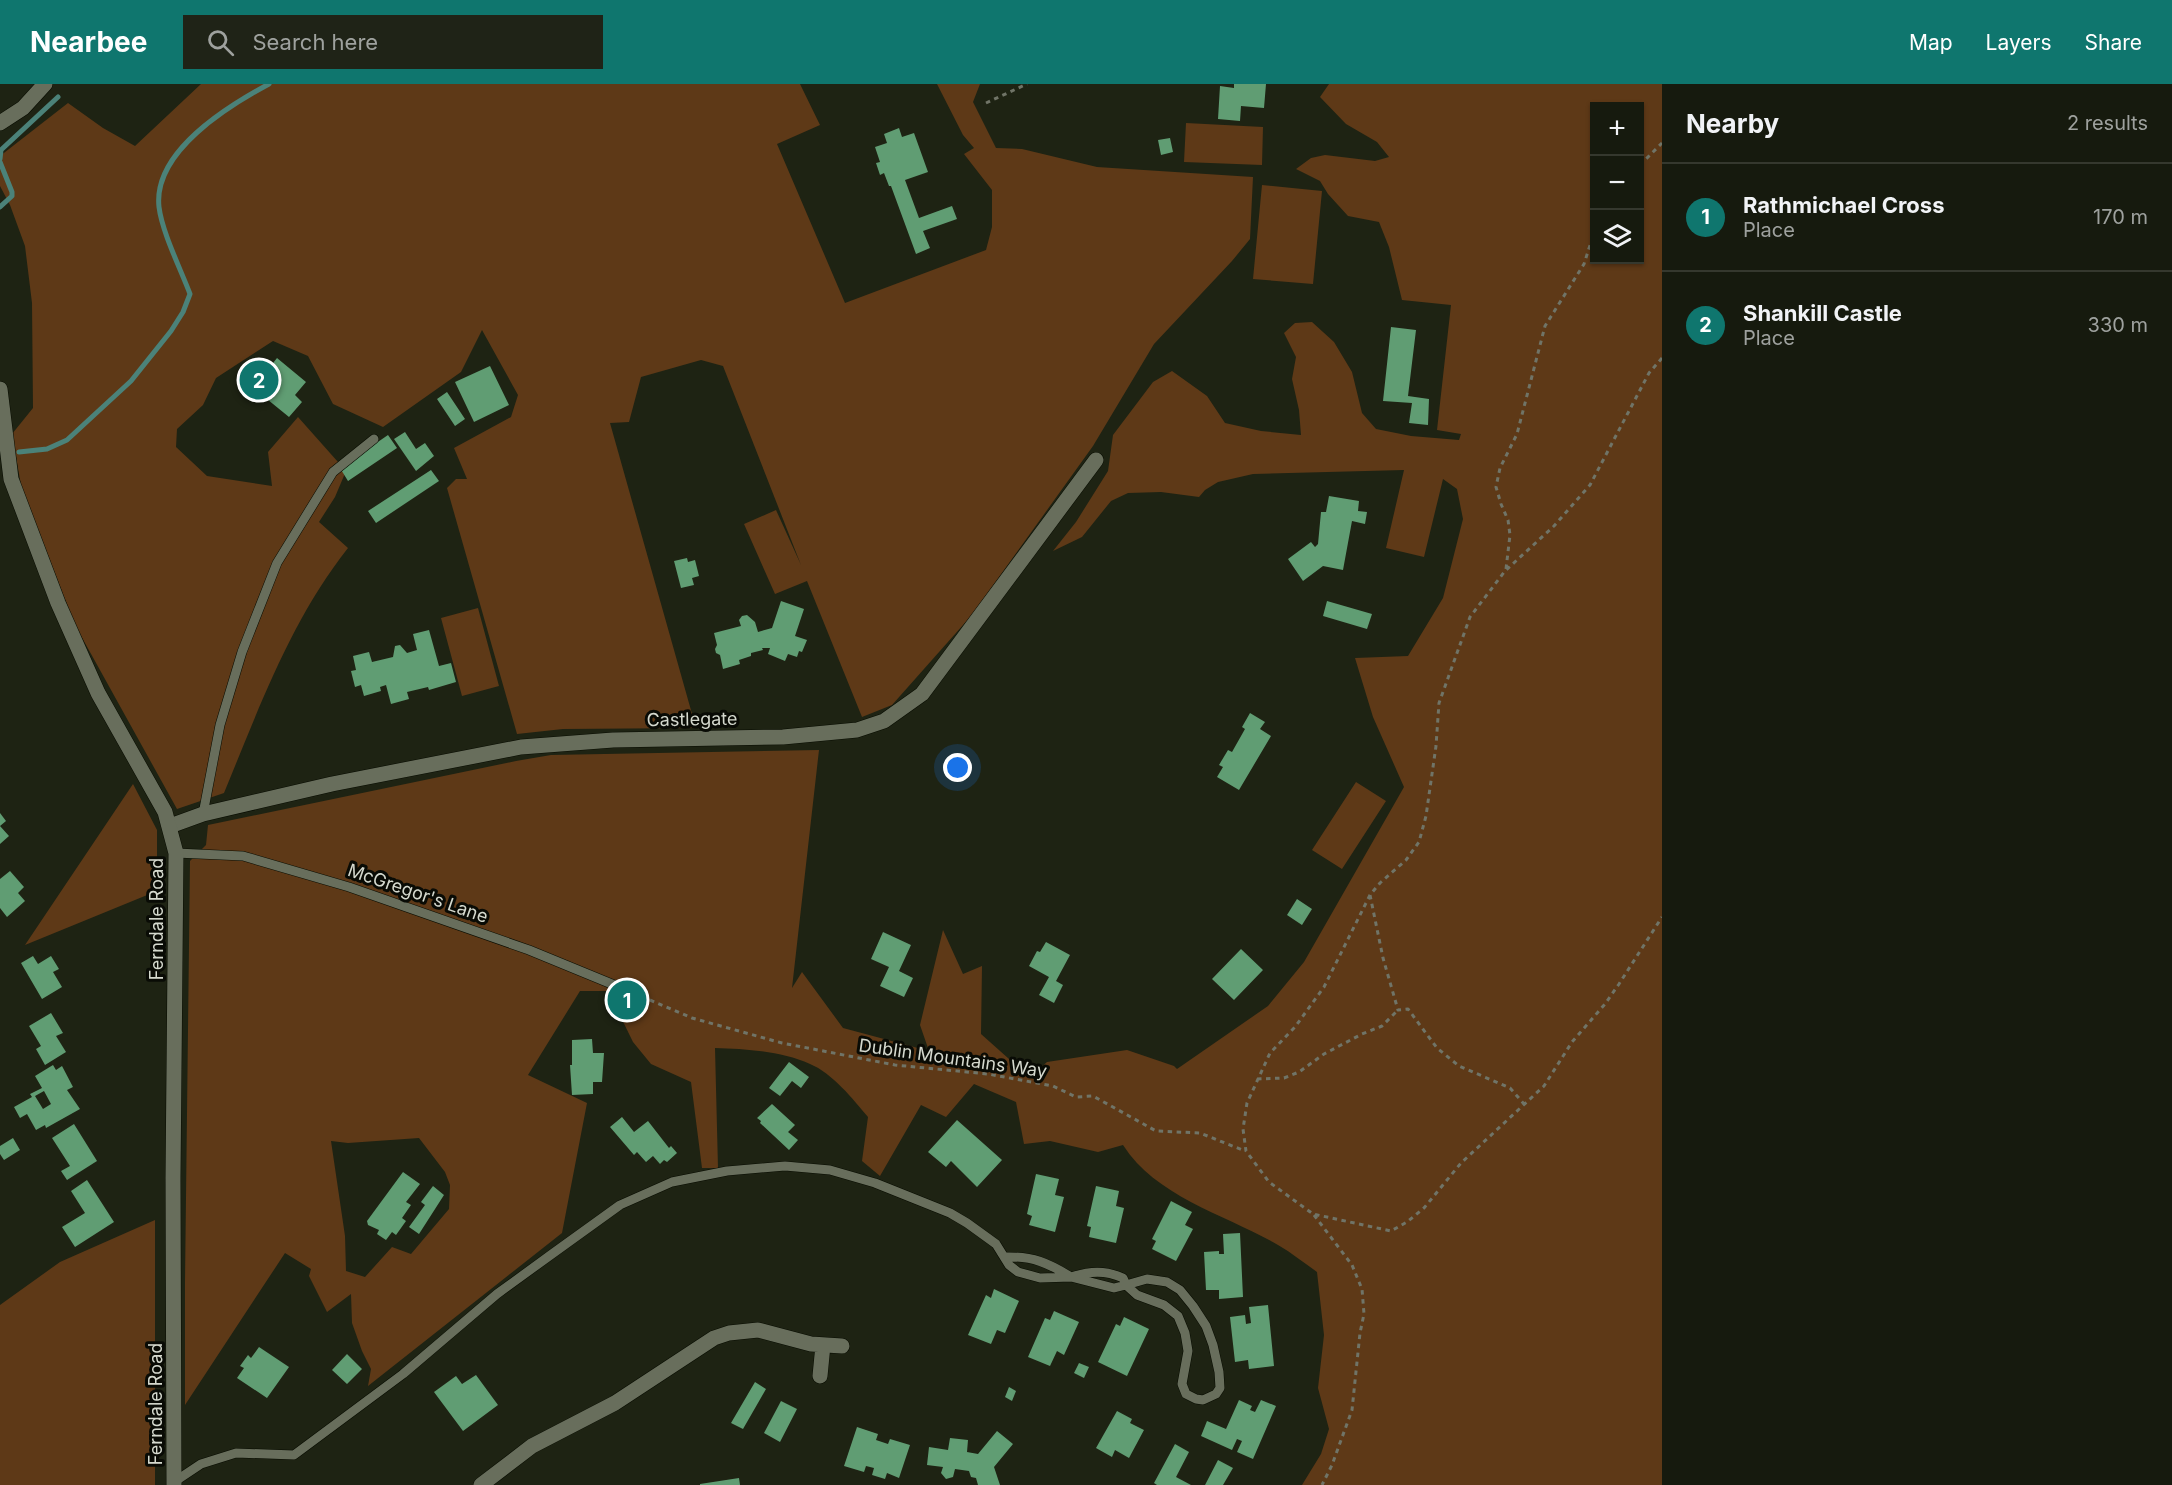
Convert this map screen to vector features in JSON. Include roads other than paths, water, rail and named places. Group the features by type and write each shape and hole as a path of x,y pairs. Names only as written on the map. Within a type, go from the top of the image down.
{"street":[{"path":"0,123 23,108 45,84"},
{"name":"Ferndale Road","path":"0,389 5,483 98,693 165,812 176,853 173,1178 174,1484"},
{"name":"Castlegate","path":"170,826 203,814 332,784 521,747 613,740 828,734 857,730 884,721 922,694 1096,460"},
{"path":"481,1485 532,1446 615,1403 714,1338 744,1330 758,1330 823,1345 842,1346"},
{"path":"820,1376 823,1345"}],"lane":[{"path":"203,814 220,725 242,652 277,563 333,472 374,439"},
{"name":"McGregor's Lane","path":"176,853 243,856 349,886 529,950 640,996"},
{"path":"174,1484 201,1464 236,1453 294,1455 394,1381 497,1294 552,1254 620,1205 672,1182 728,1171 785,1166 853,1175 950,1213 967,1222 996,1244 1009,1265 1018,1272 1040,1278 1071,1277 1088,1272 1113,1274 1123,1278 1126,1285 1137,1295 1164,1305 1178,1316 1187,1342 1187,1359 1182,1384 1186,1394 1203,1400 1216,1394 1220,1388 1220,1381 1213,1345 1206,1326 1180,1290 1157,1279 1147,1279 1126,1285"},
{"path":"1005,1257 1040,1259 1071,1277"}],"waterway":[{"path":"19,452 47,449 67,440 131,381 171,331 183,312 190,294 161,217 160,187 168,168 180,150 196,133 234,105 269,84"},
{"path":"0,159 1,150 58,97"},
{"path":"0,162 12,192 12,196 0,207"}],"place":[{"name":"Shankill Castle","path":"259,380"},
{"name":"Rathmichael Cross","path":"627,1000"}]}
